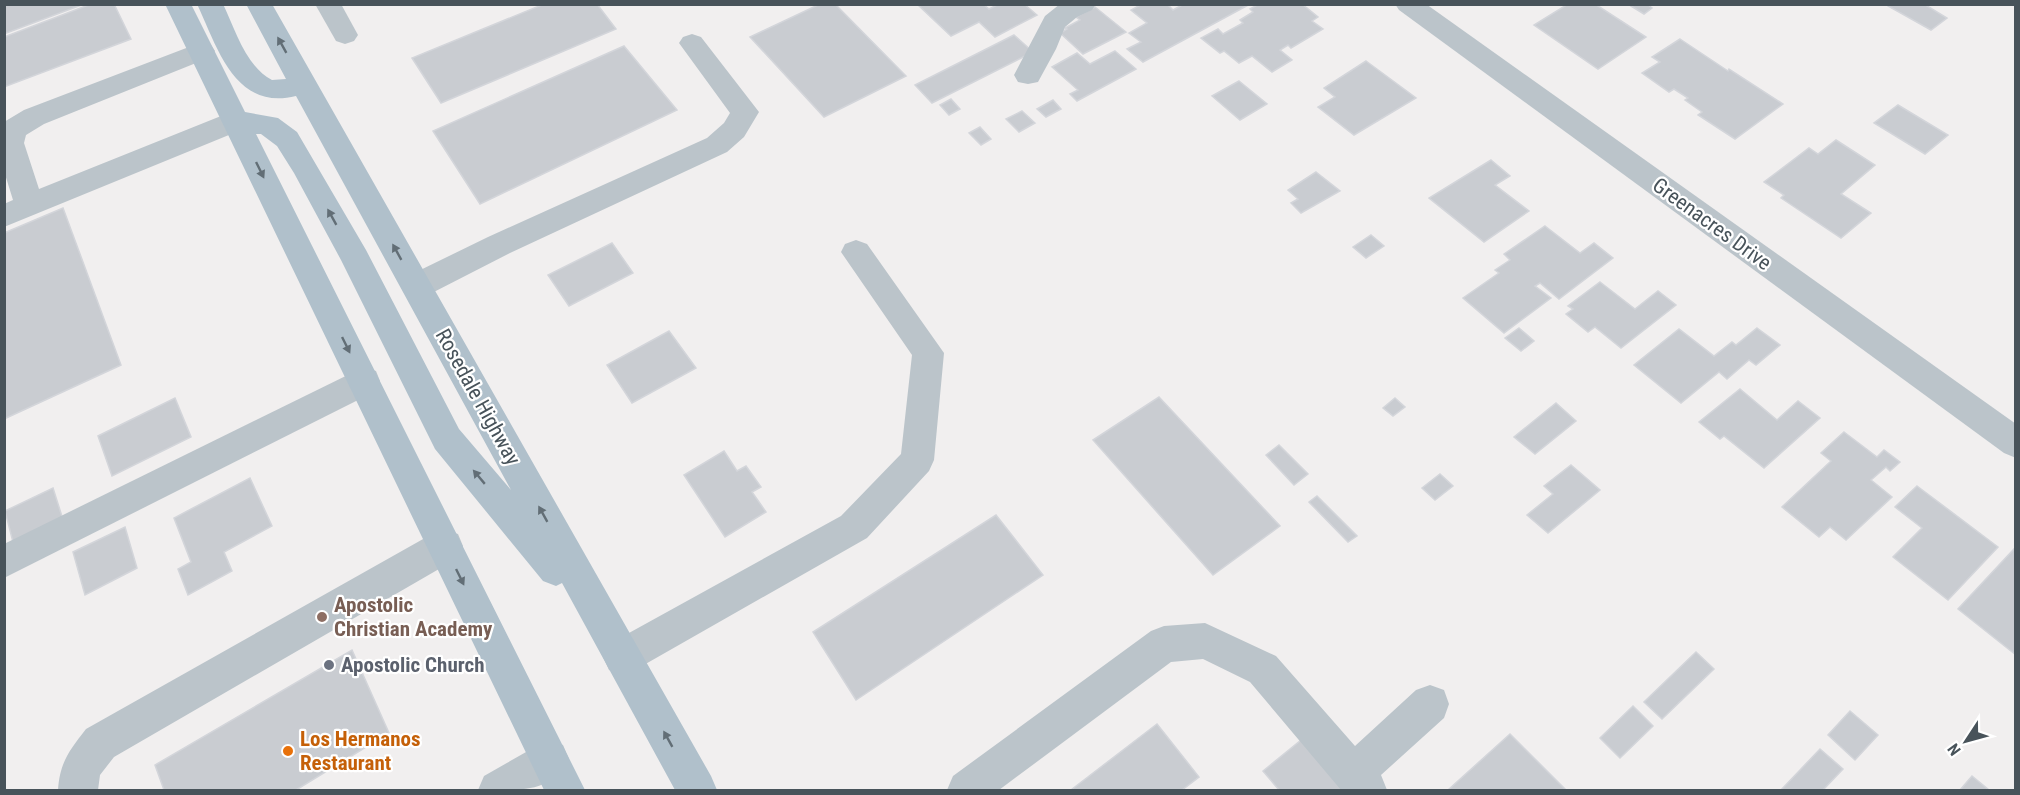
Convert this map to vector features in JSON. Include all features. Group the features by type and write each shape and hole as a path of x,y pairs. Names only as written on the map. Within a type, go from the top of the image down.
{"main road":[{"path":"178,4 557,775"},
{"path":"210,4 243,69 254,80 266,88 283,89 304,84"},
{"name":"Rosedale Highway","path":"260,4 697,790"},
{"path":"236,121 268,125 287,139 355,258 447,439 616,646"}],"street":[{"path":"1028,75 1043,50 1054,22 1068,11 1083,4"},
{"name":"Greenacres Drive","path":"1408,4 2016,443"},
{"path":"328,5 345,35"},
{"path":"417,286 499,245 717,145 734,129 745,112 692,43"},
{"path":"202,51 34,117 13,130 10,143 17,211 236,121"},
{"path":"616,646 854,526 917,460 928,353 856,252"},
{"path":"4,562 364,381"},
{"path":"78,790 81,767 100,742 445,546"},
{"path":"967,790 1164,644 1205,641 1263,669 1360,782 1430,704"},
{"path":"498,790 557,775"}],"building":[{"path":"4,4 84,4 4,34"},
{"path":"91,4 114,4 131,39 4,87 4,37"},
{"path":"544,4 597,4 616,29 441,103 412,58"},
{"path":"820,4 835,4 906,76 824,117 750,37"},
{"path":"983,4 989,9 999,4 1024,4 1037,15 995,37 979,22 951,36 918,5"},
{"path":"1142,4 1167,4 1173,10 1184,4 1250,4 1143,62 1127,49 1141,42 1129,33 1147,23 1131,10"},
{"path":"1259,4 1302,4 1318,17 1312,21 1323,29 1291,48 1288,45 1280,50 1292,60 1272,72 1252,56 1239,63 1224,51 1220,53 1201,38 1218,29 1223,34 1243,23 1240,20 1253,12 1250,9"},
{"path":"1568,4 1595,4 1646,37 1598,69 1534,25"},
{"path":"1647,4 1652,8 1644,14 1631,6"},
{"path":"1889,4 1924,4 1947,18 1931,30 1888,6"},
{"path":"1095,7 1126,32 1083,54 1060,33 1080,20 1076,17"},
{"path":"1014,35 1033,52 932,103 915,85"},
{"path":"1680,39 1783,104 1735,139 1698,115 1702,112 1685,100 1688,98 1674,89 1669,92 1642,73 1660,62 1652,57"},
{"path":"624,46 677,110 480,204 433,131"},
{"path":"1115,51 1136,69 1077,101 1070,94 1078,90 1052,67 1077,53 1090,64"},
{"path":"1366,61 1416,98 1354,135 1318,107 1335,97 1324,88"},
{"path":"1239,81 1267,104 1240,120 1212,96"},
{"path":"951,99 960,109 949,115 940,105"},
{"path":"1053,100 1061,109 1046,117 1037,109"},
{"path":"1898,105 1948,135 1925,154 1874,123"},
{"path":"1022,111 1035,123 1019,132 1006,119"},
{"path":"980,127 991,139 981,145 969,133"},
{"path":"1836,140 1875,165 1841,194 1871,213 1841,238 1781,198 1784,195 1764,182 1809,148 1818,154"},
{"path":"1491,160 1510,176 1495,185 1529,211 1484,242 1429,198"},
{"path":"1316,172 1340,191 1301,213 1291,203 1298,199 1288,190"},
{"path":"63,208 121,365 4,419 4,233"},
{"path":"1545,226 1580,253 1594,243 1613,258 1559,299 1540,283 1535,286 1551,298 1504,333 1463,298 1499,273 1495,270 1510,260 1504,254"},
{"path":"1371,235 1384,246 1366,258 1353,247"},
{"path":"612,243 633,273 569,306 548,275"},
{"path":"1600,282 1635,309 1658,291 1676,305 1621,348 1595,327 1588,332 1566,314 1573,309 1568,306"},
{"path":"1519,328 1534,341 1521,351 1505,338"},
{"path":"1757,328 1780,345 1756,365 1749,360 1727,379 1719,372 1681,403 1634,365 1679,329 1714,356 1732,342 1736,345"},
{"path":"669,331 696,368 632,403 607,365"},
{"path":"1740,389 1777,420 1798,401 1820,418 1764,468 1724,436 1720,439 1699,422"},
{"path":"1159,397 1280,526 1213,575 1093,440"},
{"path":"175,398 191,437 112,476 98,436"},
{"path":"1395,398 1405,407 1393,416 1383,408"},
{"path":"1556,403 1576,421 1535,454 1514,437"},
{"path":"1844,432 1877,457 1884,450 1900,462 1890,471 1886,467 1871,480 1892,497 1846,540 1830,527 1819,537 1782,507 1831,461 1821,453"},
{"path":"1279,445 1308,474 1294,485 1266,455"},
{"path":"724,451 737,471 746,466 761,487 752,492 766,512 725,537 684,475"},
{"path":"1571,465 1600,490 1548,533 1527,515 1553,494 1544,486"},
{"path":"1440,474 1453,486 1435,500 1422,488"},
{"path":"250,478 272,526 224,552 232,571 188,595 178,569 191,562 174,518"},
{"path":"1917,486 1998,547 1948,600 1893,557 1922,528 1895,507"},
{"path":"53,488 65,526 15,550 5,511"},
{"path":"1317,496 1357,536 1348,542 1309,502"},
{"path":"996,515 1043,575 856,700 813,632"},
{"path":"125,527 137,568 85,595 73,552"},
{"path":"2014,549 2016,550 2016,655 1958,609"},
{"path":"352,650 389,733 296,790 164,790 155,765"},
{"path":"1696,652 1714,669 1662,719 1644,702"},
{"path":"1633,706 1653,726 1620,758 1600,738"},
{"path":"1850,711 1878,735 1855,760 1828,735"},
{"path":"1157,724 1199,777 1182,790 1071,790"},
{"path":"1510,734 1566,790 1448,790"},
{"path":"1306,736 1353,790 1279,790 1263,771"},
{"path":"1820,749 1843,769 1823,790 1781,790"},
{"path":"1972,776 1989,790 1960,790"}],"place":[{"name":"Apostolic Christian Academy","path":"322,617"},
{"name":"Apostolic Church","path":"329,665"},
{"name":"Los Hermanos Restaurant","path":"288,751"}]}
